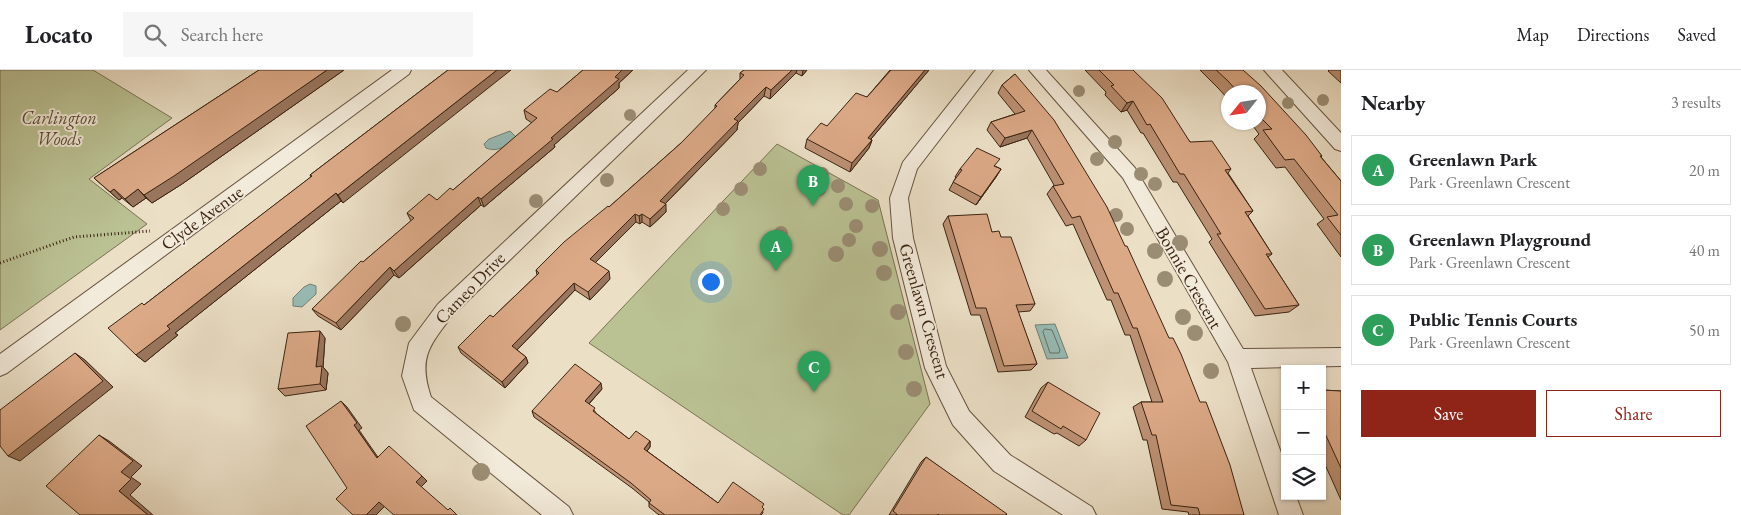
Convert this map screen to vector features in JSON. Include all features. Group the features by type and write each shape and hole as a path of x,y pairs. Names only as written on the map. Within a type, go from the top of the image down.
{"street":[{"name":"Clyde Avenue","path":"0,366 403,70"},
{"name":"Cameo Drive","path":"561,515 422,403 413,376 419,343 445,310 590,170 698,70"},
{"name":"Greenlawn Crescent","path":"985,70 908,167 899,198 903,238 936,368 960,418 1002,463 1084,515"},
{"name":"Bonnie Crescent","path":"1037,70 1129,173 1237,359 1291,515"},
{"path":"1272,70 1341,144"},
{"path":"1237,359 1341,357"}],"path":[{"path":"0,263 74,237 151,231"}],"green space":[{"name":"Carlington Woods","path":"0,70 93,70 172,118 89,179 147,224 0,330"},
{"path":"777,144 878,200 930,404 849,515 843,515 589,343"}],"water":[{"path":"510,131 516,137 506,145 495,150 486,148 484,144 489,139"},
{"path":"310,284 316,286 316,294 302,307 293,306 293,298"},
{"path":"1055,324 1068,358 1047,359 1035,325"}],"building":[{"path":"259,70 327,70 144,195 138,189 125,199 114,189 110,192 94,178"},
{"path":"448,70 497,70 167,326 170,329 136,355 108,328 142,303 144,305"},
{"path":"583,70 622,70 615,77 619,79 551,138 553,139 481,199 478,197 394,271 390,267 336,323 312,309 361,261 363,262 414,218 407,213 429,194 437,200 450,188 453,190 537,118 524,110 550,89 557,92"},
{"path":"744,70 792,70 771,90 766,87 734,119 738,121 660,201 666,204 650,219 642,214 639,216 635,214 590,259 609,271 588,292 574,283 512,346 526,357 502,382 458,347 490,315 493,317 539,273 536,270 564,242 609,207 681,143 744,75 740,73"},
{"path":"891,70 925,70 868,138 872,140 852,163 807,139 821,123 827,126 856,93 867,97"},
{"path":"1099,70 1133,70 1162,98 1190,142 1212,141 1231,169 1225,170 1253,211 1245,212 1272,254 1266,254 1299,305 1265,309 1217,234 1221,234 1184,174 1180,174 1150,124 1147,125 1133,101 1127,103 1111,86 1114,85"},
{"path":"1216,70 1243,70 1260,85 1232,85"},
{"path":"1015,74 1054,120 1107,207 1169,338 1173,338 1181,354 1200,402 1206,402 1230,465 1244,515 1200,515 1198,508 1171,505 1156,435 1152,435 1141,402 1163,402 1137,328 1133,328 1118,293 1114,293 1080,216 1072,218 1053,186 1064,184 1032,130 1005,138 991,122 1025,111 1002,85"},
{"path":"1266,91 1306,135 1322,156 1320,156 1341,181 1341,235 1327,217 1338,215 1294,159 1285,160 1263,130 1272,129 1266,123"},
{"path":"977,148 1000,159 994,166 1001,169 981,197 953,182 962,170 960,169"},
{"path":"987,214 992,232 999,231 1001,237 1011,237 1035,304 1016,305 1037,364 1004,366 986,308 976,308 948,216"},
{"path":"320,331 316,367 322,366 320,384 278,389 288,333"},
{"path":"75,353 103,381 8,456 0,446 0,410"},
{"path":"575,364 601,383 585,401 595,408 593,411 629,439 636,431 650,441 644,449 718,503 733,482 764,504 762,507 764,509 760,515 665,515 649,503 651,500 631,483 532,411"},
{"path":"1048,382 1100,413 1086,440 1063,426 1061,429 1032,411"},
{"path":"1326,390 1341,391 1341,468 1326,436"},
{"path":"341,401 357,423 354,425 377,458 389,446 422,476 416,482 448,510 450,508 457,515 394,515 379,502 366,515 353,515 336,499 347,488 306,426"},
{"path":"99,435 133,461 121,472 131,479 119,491 148,515 80,515 46,486"},
{"path":"926,457 1007,514 898,515 893,511"}],"place":[{"name":"Greenlawn Playground","path":"813,206"},
{"name":"Greenlawn Park","path":"776,271"},
{"name":"Public Tennis Courts","path":"814,392"}]}
